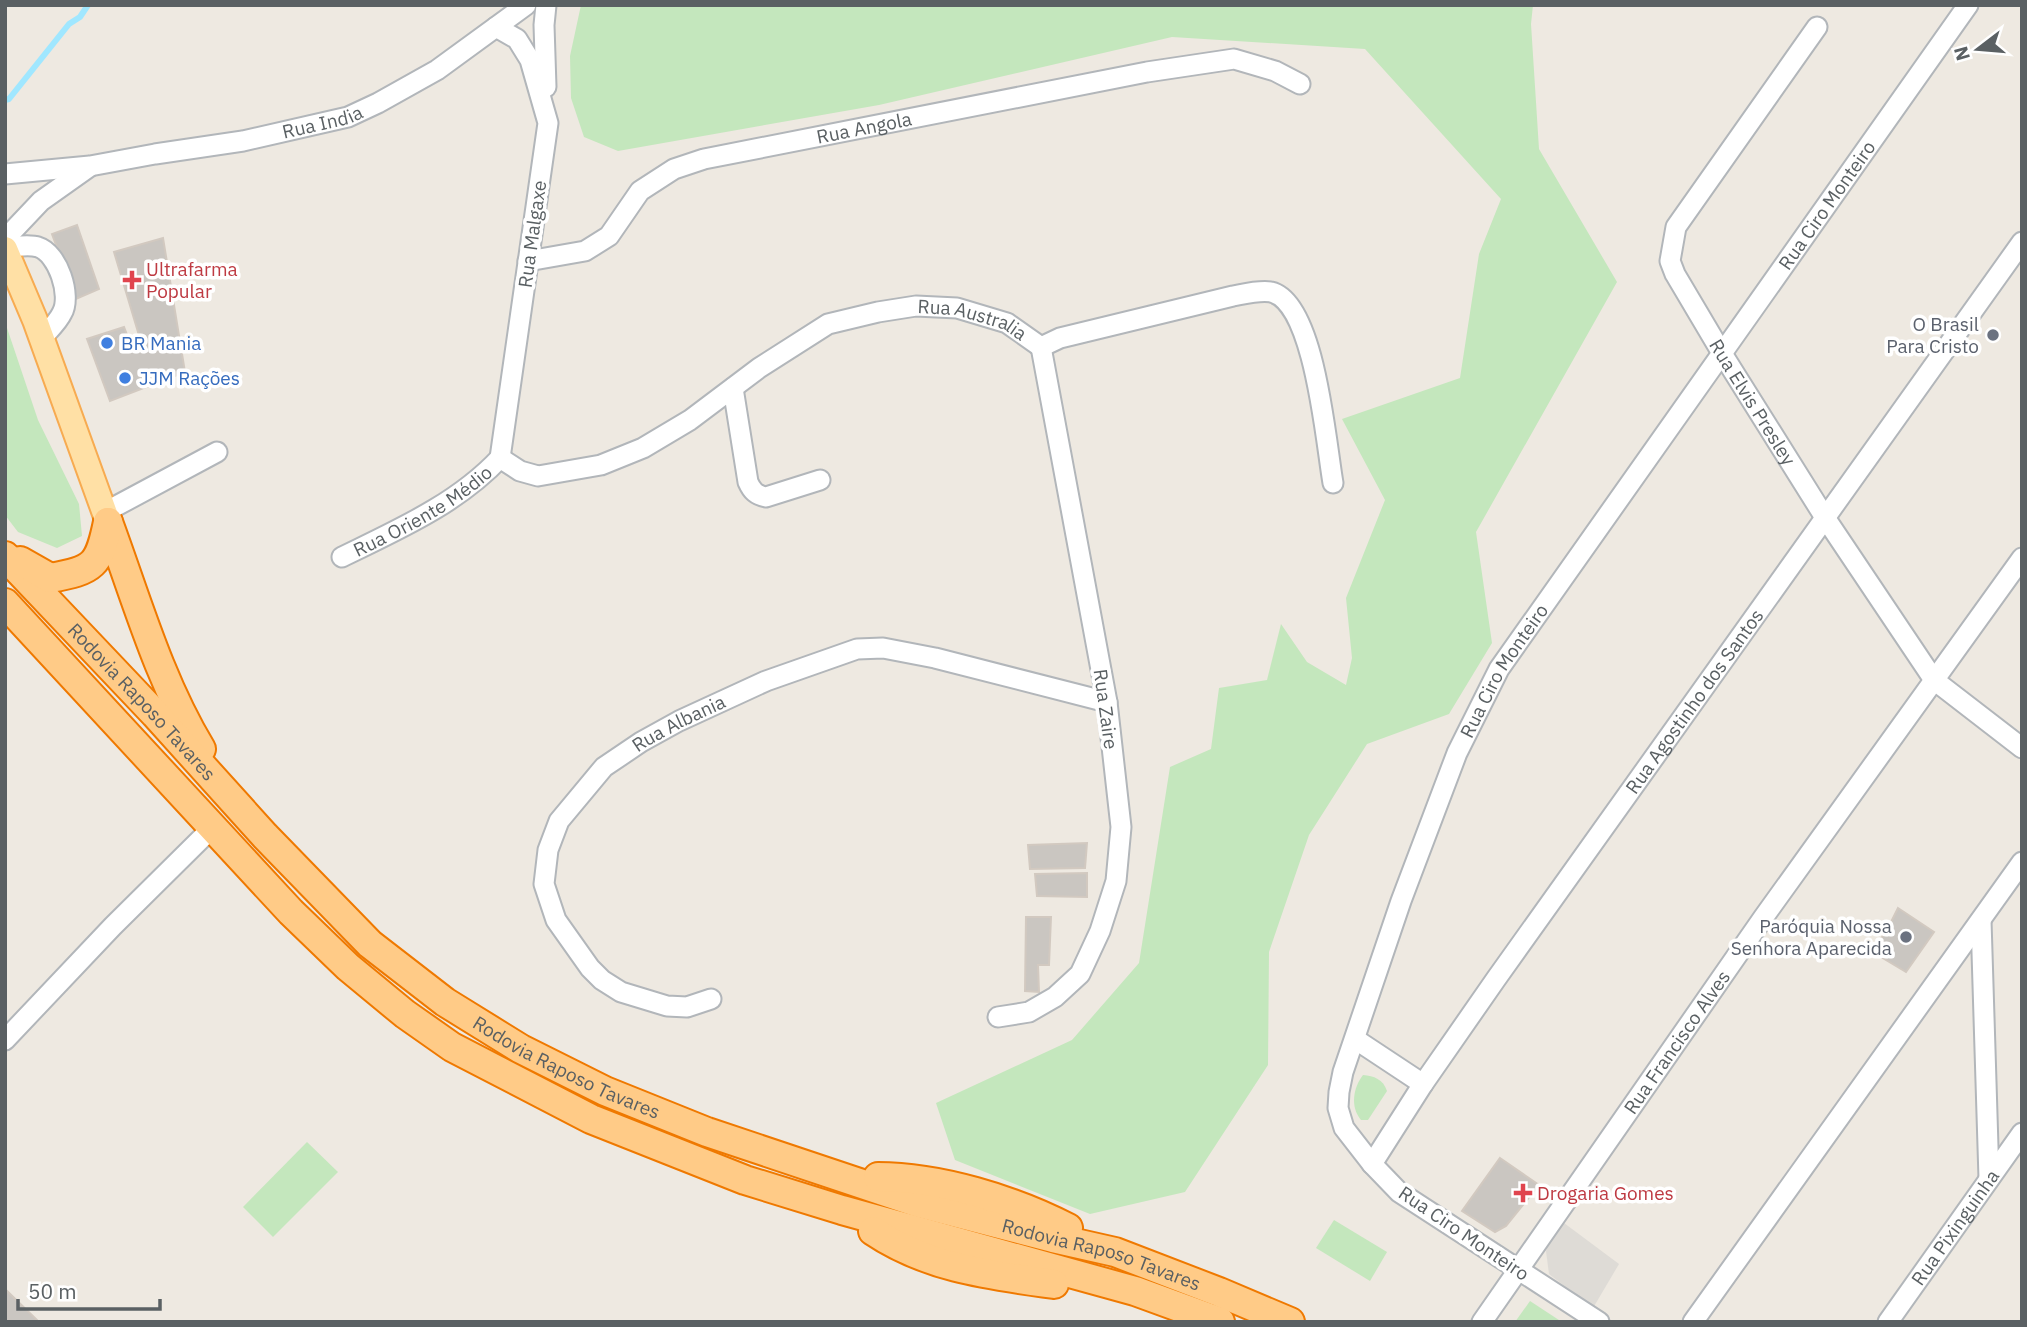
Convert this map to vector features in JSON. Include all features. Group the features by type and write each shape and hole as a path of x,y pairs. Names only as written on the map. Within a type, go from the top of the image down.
{"highway":[{"path":"5,554 50,578 71,575 95,564 103,547 107,517"},
{"path":"107,517 158,657 185,722 212,765 264,836"},
{"name":"Rodovia Raposo Tavares","path":"5,554 155,714 264,836 370,944 444,1002 521,1049 605,1091 708,1132 919,1203 1115,1252 1290,1322"},
{"name":"Rodovia Raposo Tavares","path":"5,603 291,912 348,967 405,1014 452,1047 592,1119 745,1180 842,1210 1135,1291 1220,1322"},
{"path":"1219,1292 1249,1296 1307,1322"}],"main road":[{"path":"5,248 107,517"}],"street":[{"name":"Rua India","path":"5,174 90,166 243,141 348,117 426,76 526,5"},
{"path":"546,5 544,37 548,123"},
{"name":"Rua Ciro Monteiro","path":"1599,1322 1399,1192 1372,1164 1344,1128 1338,1108 1343,1072 1401,901 1457,753 1499,669 1968,5"},
{"name":"Rua Malgaxe","path":"496,27 517,39 530,60 548,123 500,458"},
{"name":"Rua Elvis Presley","path":"1817,27 1676,228 1670,261 1723,355 1824,516 1934,680 2022,748"},
{"name":"Rua Angola","path":"528,261 585,251 609,236 640,191 674,169 704,159 1147,72 1234,59 1275,71 1300,84"},
{"name":"Rua India","path":"5,239 41,201 90,166"},
{"name":"Rua Agostinho dos Santos","path":"1372,1164 1423,1084 1824,516 2022,242"},
{"path":"5,248 37,246 48,252 58,270 67,300 62,314 41,339"},
{"name":"Rua Australia","path":"500,458 520,471 537,476 601,466 643,448 690,420 828,324 916,306 957,308 1007,323 1041,347 1060,338 1221,299 1256,292 1272,292 1292,308 1303,327 1313,362 1333,484"},
{"name":"Rua Zaire","path":"998,1017 1029,1012 1055,997 1080,974 1100,931 1116,881 1121,827 1107,702 1041,347"},
{"path":"733,388 748,482 752,490 765,497 820,480"},
{"path":"107,517 217,452"},
{"name":"Rua Oriente Médio","path":"342,557 401,528 452,498 484,475 500,458"},
{"name":"Rua Francisco Alves","path":"1482,1322 2022,558"},
{"name":"Rua Albania","path":"711,999 687,1007 677,1007 621,992 602,980 590,968 555,920 544,884 548,850 559,821 604,767 660,732 766,681 857,649 883,648 935,657 1107,702"},
{"path":"5,1040 113,926 213,827"},
{"path":"1693,1322 2022,862"},
{"path":"1981,920 1989,1179"},
{"path":"1354,1039 1423,1084"},
{"name":"Rua Pixinguinha","path":"1888,1322 2022,1133"}],"shaded area":[{"path":"1564,1223 1619,1264 1593,1308 1549,1274 1546,1251"}],"green space":[{"path":"581,5 1533,5 1531,24 1539,149 1617,282 1476,532 1492,643 1449,714 1367,744 1309,835 1269,952 1268,1065 1185,1192 1090,1214 955,1160 936,1103 1072,1040 1139,963 1170,767 1211,749 1219,688 1267,680 1281,624 1307,662 1346,685 1352,658 1346,598 1385,500 1342,419 1460,378 1479,254 1501,199 1365,49 1172,37 879,105 618,151 584,137 571,98 570,56"},
{"path":"5,322 38,420 79,504 82,536 57,548 18,532 5,515"},
{"path":"1363,1075 1378,1079 1387,1091 1368,1120 1361,1120 1354,1103 1355,1092"},
{"path":"307,1142 338,1172 273,1237 243,1207"},
{"path":"1334,1220 1387,1252 1370,1281 1316,1248"},
{"path":"1530,1301 1562,1322 1515,1322"}],"building":[{"path":"77,225 99,289 76,299 52,234"},
{"path":"163,238 185,372 110,401 87,339 124,327 131,345 141,342 114,252"},
{"path":"1087,843 1085,868 1030,869 1028,845"},
{"path":"1087,873 1087,897 1037,896 1035,874"},
{"name":"Paróquia Nossa Senhora Aparecida","path":"1898,908 1934,932 1906,972 1871,951 1886,932"},
{"path":"1026,917 1051,917 1049,965 1038,965 1039,992 1025,991"},
{"path":"1500,1158 1539,1185 1506,1226 1495,1232 1462,1211"},
{"path":"5,1289 39,1322 5,1322"}],"waterway":[{"path":"5,100 9,99 69,24 80,17 88,5"}],"place":[{"name":"Ultrafarma Popular","path":"132,280"},
{"name":"O Brasil Para Cristo","path":"1993,335"},
{"name":"BR Mania","path":"107,343"},
{"name":"JJM Rações","path":"125,378"},
{"name":"Paróquia Nossa Senhora Aparecida","path":"1906,937"},
{"name":"Drogaria Gomes","path":"1523,1193"}]}
